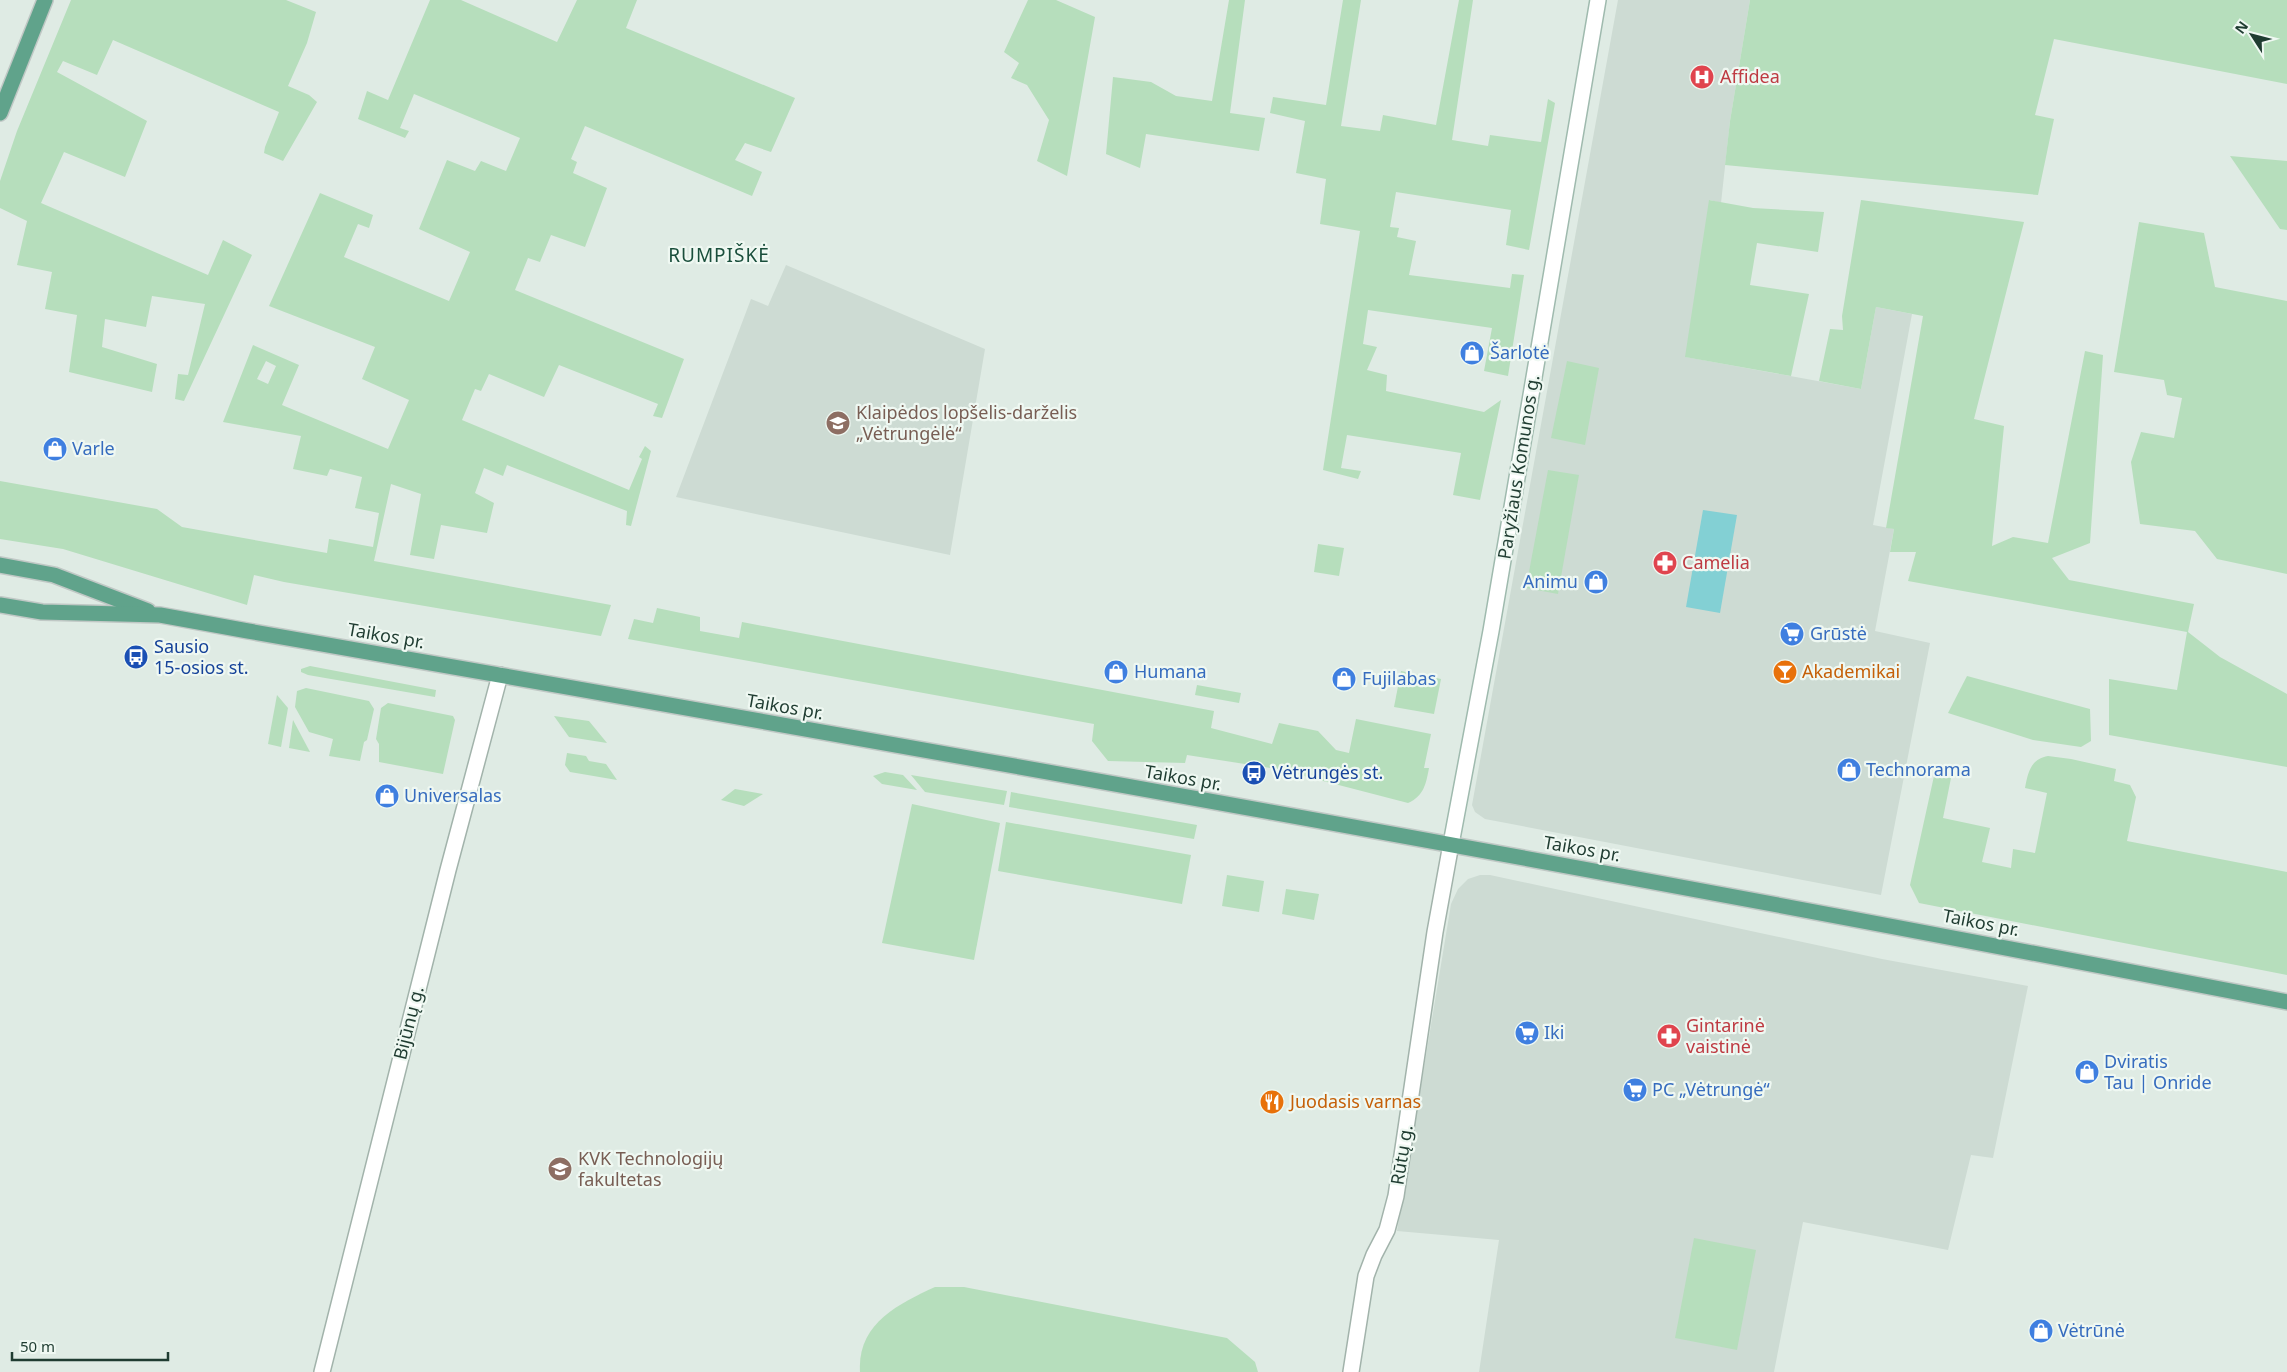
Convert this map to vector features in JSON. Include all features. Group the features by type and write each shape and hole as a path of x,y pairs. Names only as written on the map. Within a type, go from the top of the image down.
{"main road":[{"path":"0,113 46,0"},
{"name":"Taikos pr.","path":"1,565 54,575 160,615"},
{"name":"Taikos pr.","path":"0,604 42,612 160,615 1451,844 1908,928 2287,1002"}],"street":[{"name":"Paryžiaus Komunos g.","path":"1451,844 1493,622 1598,0"},
{"name":"Bijūnų g.","path":"322,1372 445,879 500,675"},
{"name":"Rūtų g.","path":"1351,1372 1366,1276 1387,1230 1396,1196 1434,941 1451,844"}],"shaded area":[{"path":"1618,0 1750,0 1730,121 1721,203 1710,200 1686,357 1861,389 1876,307 1912,314 1873,525 1894,529 1875,631 1930,643 1881,895 1485,819 1475,812 1472,805"},
{"name":"Klaipėdos lopšelis-darželis „Vėtrungėlė“","path":"786,265 985,349 950,555 676,497 751,299 768,306"},
{"path":"1480,875 1490,875 1882,959 2028,986 1993,1158 1971,1155 1948,1250 1803,1222 1774,1372 1479,1372 1499,1240 1397,1231 1451,904 1458,889 1468,879"}],"green space":[{"path":"71,0 286,0 316,12 307,43 288,86 309,95 317,102 283,161 264,153 279,112 113,40 97,75 63,61 57,72 147,121 125,177 64,152 41,203 208,275 223,240 252,255 184,401 175,399 178,374 188,375 205,304 152,296 146,327 105,319 102,347 157,364 152,392 69,372 77,315 45,309 52,272 17,265 27,221 0,208 0,181 17,131"},
{"path":"430,0 461,0 557,42 577,0 637,0 626,28 795,98 771,152 745,143 735,160 762,172 752,196 585,126 571,159 577,162 573,173 607,188 585,247 551,235 540,262 528,258 515,290 684,359 662,418 653,416 658,404 559,365 544,397 489,374 481,391 475,389 462,420 629,490 642,459 639,457 645,446 651,451 631,526 626,525 627,511 507,465 503,476 484,468 475,493 494,503 487,533 441,525 434,559 410,555 421,494 391,484 374,561 611,605 601,636 284,582 254,575 247,605 63,549 0,539 0,481 157,509 182,527 327,553 329,539 373,547 379,513 355,508 362,477 330,469 327,476 293,469 301,436 223,422 253,345 299,365 282,405 388,449 409,400 362,379 375,347 269,306 320,193 373,215 369,228 358,224 344,257 449,301 470,252 419,229 447,160 475,171 481,161 506,171 520,138 414,94 400,128 409,131 405,138 358,119 367,91 388,100","holes":["266,361 276,366 268,384 257,379"]},
{"path":"1028,0 1056,0 1095,17 1067,176 1037,161 1049,120 1027,85 1011,78 1019,63 1004,52"},
{"path":"1229,0 1245,0 1230,113 1265,118 1259,151 1146,134 1140,168 1106,154 1113,77 1151,82 1176,96 1212,101"},
{"path":"1343,0 1361,0 1341,126 1380,131 1383,115 1436,125 1459,0 1473,0 1452,140 1488,146 1490,135 1541,142 1548,99 1555,103 1529,250 1506,245 1511,210 1396,192 1390,227 1399,228 1397,237 1416,241 1409,275 1510,288 1512,274 1524,275 1508,376 1484,371 1492,328 1368,310 1363,344 1377,347 1367,370 1387,375 1386,391 1484,412 1501,400 1480,500 1453,495 1461,453 1347,435 1341,468 1361,471 1358,479 1323,470 1360,231 1320,224 1326,179 1296,173 1305,121 1270,113 1273,97 1326,105"},
{"path":"1750,0 2287,0 2287,84 2054,39 2035,115 2054,119 2038,195 1725,165 1730,121"},
{"path":"2230,156 2287,161 2287,230 2280,229"},
{"path":"1709,200 1753,208 1824,212 1818,252 1757,243 1750,285 1809,294 1791,376 1685,357"},
{"path":"1861,200 2024,222 1974,419 2004,426 1992,546 2013,537 2048,543 2085,351 2103,355 2090,543 2052,558 2069,580 2194,604 2188,632 2220,657 2287,694 2287,767 2109,735 2109,679 2177,690 2187,632 1908,581 1916,552 1890,552 1894,529 1886,528 1923,316 1876,307 1861,389 1819,381 1830,329 1843,330 1842,316"},
{"path":"2139,222 2204,233 2215,287 2287,301 2287,574 2217,559 2195,531 2140,524 2131,462 2141,432 2174,438 2182,398 2167,395 2164,380 2114,372"},
{"path":"1567,361 1599,368 1585,445 1551,438"},
{"path":"1548,470 1579,475 1558,594 1526,588"},
{"path":"1318,544 1344,548 1339,576 1314,572"},
{"path":"657,608 700,617 700,631 739,638 742,622 1214,711 1211,728 1272,744 1279,723 1318,731 1336,750 1349,753 1356,719 1431,734 1424,768 1429,768 1428,774 1421,793 1408,803 1277,769 1187,755 1185,763 1108,761 1092,741 1094,724 628,639 634,619 653,623"},
{"path":"310,666 436,690 435,697 308,675 301,672 301,669"},
{"path":"1401,671 1441,679 1434,714 1394,707"},
{"path":"1967,676 2090,709 2091,741 2081,747 2033,740 1948,713"},
{"path":"1197,685 1241,693 1239,703 1195,695"},
{"path":"306,688 369,701 374,709 360,761 329,756 333,739 309,732 295,707 297,691"},
{"path":"277,695 288,708 281,747 268,744"},
{"path":"388,703 453,716 455,720 443,774 379,762 379,744 376,739 381,708"},
{"path":"554,716 589,721 607,743 569,737"},
{"path":"293,720 310,752 289,748"},
{"path":"567,753 586,756 589,761 606,764 617,780 570,772 565,765"},
{"path":"2048,756 2116,769 2114,781 2130,785 2136,797 2127,841 2287,872 2287,975 1919,903 1910,885 1934,776 1951,778 1943,818 1990,828 1982,862 2011,868 2013,849 2035,853 2047,793 2025,788 2031,767 2038,760"},
{"path":"885,772 903,775 917,790 882,784 873,776"},
{"path":"911,775 1007,791 1004,805 925,792"},
{"path":"735,789 763,794 744,806 721,800"},
{"path":"1011,792 1197,825 1194,839 1009,807"},
{"path":"912,804 1000,823 974,960 882,943"},
{"path":"1006,822 1191,855 1182,904 998,871"},
{"path":"1227,875 1264,881 1259,912 1222,906"},
{"path":"1286,889 1319,894 1314,920 1282,914"},
{"path":"1694,1238 1756,1250 1737,1350 1675,1338"},
{"path":"935,1287 964,1287 1227,1338 1255,1362 1258,1372 860,1372 861,1355 865,1341 873,1328 894,1309"}],"water":[{"path":"1703,510 1737,515 1720,613 1686,607"}],"place":[{"name":"Affidea","path":"1702,77"},
{"name":"Šarlotė","path":"1472,353"},
{"name":"Klaipėdos lopšelis-darželis „Vėtrungėlė“","path":"838,423"},
{"name":"Varle","path":"55,449"},
{"name":"Camelia","path":"1665,563"},
{"name":"Animu","path":"1596,582"},
{"name":"Grūstė","path":"1792,634"},
{"name":"Sausio 15-osios st.","path":"136,657"},
{"name":"Humana","path":"1116,672"},
{"name":"Akademikai","path":"1785,672"},
{"name":"Fujilabas","path":"1344,679"},
{"name":"Technorama","path":"1849,770"},
{"name":"Vėtrungės st.","path":"1254,773"},
{"name":"Universalas","path":"387,796"},
{"name":"Iki","path":"1527,1033"},
{"name":"Gintarinė vaistinė","path":"1669,1036"},
{"name":"Dviratis Tau | Onride","path":"2087,1072"},
{"name":"PC „Vėtrungė“","path":"1635,1090"},
{"name":"Juodasis varnas","path":"1272,1102"},
{"name":"KVK Technologijų fakultetas","path":"560,1169"},
{"name":"Vėtrūnė","path":"2041,1331"}],"district":[{"name":"RUMPIŠKĖ","path":"719,255"}]}
